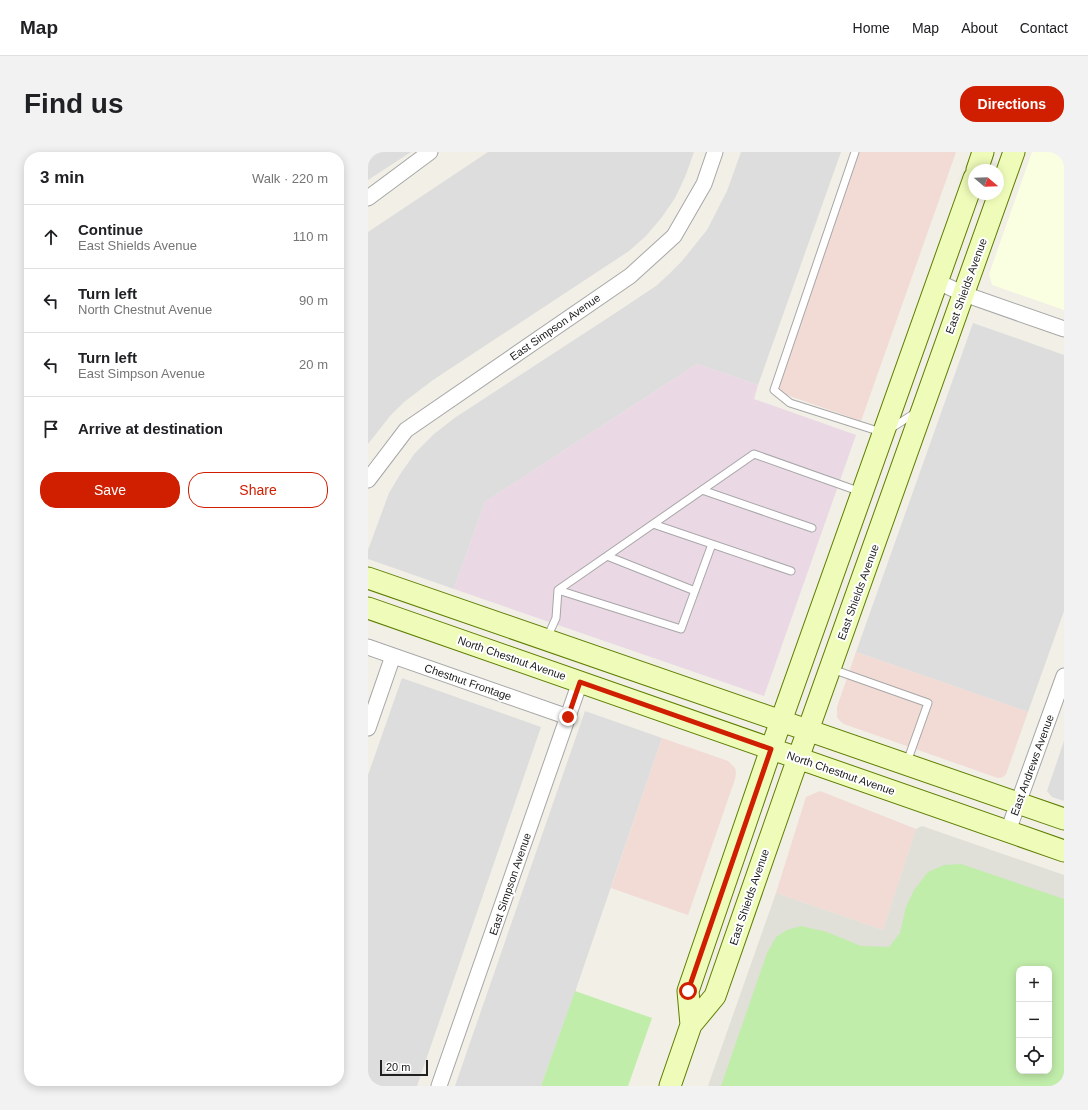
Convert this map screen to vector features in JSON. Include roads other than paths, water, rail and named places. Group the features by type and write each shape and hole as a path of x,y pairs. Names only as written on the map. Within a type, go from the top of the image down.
{"main road":[{"path":"979,164 983,152"},
{"name":"East Shields Avenue","path":"670,1086 692,1026 715,996 798,758 1014,152"},
{"name":"East Shields Avenue","path":"692,1026 688,991 771,749 968,195"},
{"path":"368,578 1064,819"},
{"name":"North Chestnut Avenue","path":"368,608 1064,851"},
{"path":"398,618 460,626 531,651 537,651 542,648 546,639"}],"street":[{"path":"368,198 430,152"},
{"name":"East Simpson Avenue","path":"368,480 406,430 630,276 674,236 704,184 715,152"},
{"path":"938,282 964,294 1064,329"},
{"name":"Chestnut Frontage","path":"368,647 568,717"},
{"path":"368,728 393,656"},
{"name":"East Andrews Avenue","path":"1008,831 1064,676"},
{"name":"East Simpson Avenue","path":"439,1086 580,682"}],"lane":[{"path":"855,152 774,390 790,403 884,433 923,408"},
{"path":"558,590 754,454 863,493"},
{"path":"702,490 812,528"},
{"path":"653,524 791,571"},
{"path":"558,590 681,629 712,544"},
{"path":"607,556 695,591"},
{"path":"546,639 556,618 558,590"},
{"path":"830,668 928,703 906,764"}]}
